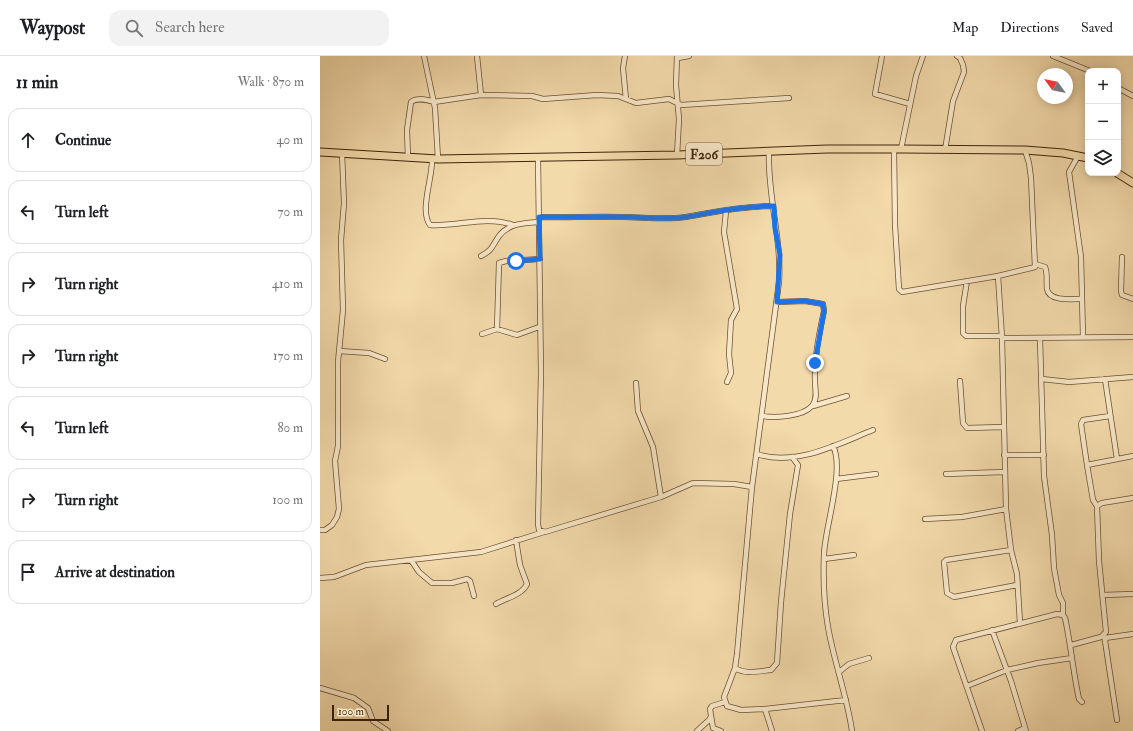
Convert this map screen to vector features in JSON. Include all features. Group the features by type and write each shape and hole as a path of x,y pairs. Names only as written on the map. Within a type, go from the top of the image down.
{"main road":[{"name":"F206","path":"320,152 435,159 538,159 769,151 898,149 1025,150 1079,155 1085,157"},
{"path":"1121,176 1133,183"}],"street":[{"path":"424,56 434,102 435,159 426,210 426,220 430,225 448,225 473,220 499,221 513,225"},
{"path":"477,56 481,95"},
{"path":"625,56 623,68 626,99"},
{"path":"677,155 679,119 677,102 678,57 689,56"},
{"path":"882,56 875,94 910,104"},
{"path":"923,56 916,76 898,149 895,225 899,289 902,292 998,276 1035,267 1031,178 1025,150"},
{"path":"945,150 953,101 964,72 963,64 957,56"},
{"path":"1056,57 1085,69"},
{"path":"1121,90 1133,96"},
{"path":"408,158 407,130 411,102 414,100 427,100 434,102 481,95 532,96 543,99 574,96 618,96 636,103 669,99 681,105 720,101 789,98"},
{"path":"724,702 734,668 752,487 777,302 780,255 769,179 769,151"},
{"path":"320,530 325,530 332,525 337,517 339,509 335,461 338,446 339,351 342,310 341,240 344,203 342,153"},
{"path":"1079,155 1069,172 1079,244 1083,337"},
{"path":"538,159 540,259 539,327 541,373 538,524 539,530 544,532"},
{"path":"481,256 491,251 499,236 505,230 513,225 539,219 624,216 658,218 685,217 774,206"},
{"path":"726,211 724,232 737,309 731,320 729,354 731,373 727,382"},
{"path":"1122,257 1121,292 1122,295 1133,299"},
{"path":"497,329 499,263 506,261 540,259"},
{"path":"1035,264 1045,267 1047,291 1050,296 1056,298 1082,299"},
{"path":"998,276 1002,337 1006,509 1017,585 1020,623"},
{"path":"967,280 963,306 963,333 966,336 1040,339 1133,337"},
{"path":"777,302 805,301 823,304 824,311 819,332 814,372 816,394 813,406"},
{"path":"482,334 497,329 516,335 539,327"},
{"path":"1040,339 1044,455 1054,568 1059,595 1063,602 1063,615 1071,645 1074,678 1079,699 1082,702"},
{"path":"339,351 369,353 385,359"},
{"path":"1042,379 1069,382 1133,377"},
{"path":"1105,379 1117,459"},
{"path":"960,381 963,423 965,426 967,428 1003,427"},
{"path":"636,382 638,411 653,447 661,497"},
{"path":"762,416 784,417 813,406 847,396"},
{"path":"1110,416 1083,420 1081,424 1093,500 1097,506 1099,561 1106,628 1104,636 1117,720"},
{"path":"757,454 778,459 792,457 833,446 873,430"},
{"path":"833,446 836,456 836,479 824,559 828,627 852,731"},
{"path":"1004,456 1044,455"},
{"path":"1087,465 1133,456"},
{"path":"734,668 746,673 771,670 777,663 781,602 790,514 798,464 792,457"},
{"path":"946,474 1004,472"},
{"path":"836,479 876,474"},
{"path":"320,578 334,577 366,565 482,552 516,540 661,497 693,483 734,484 752,487"},
{"path":"1097,506 1102,503 1133,498"},
{"path":"925,519 962,517 1006,509"},
{"path":"496,604 519,593 525,589 527,584 520,565 516,540"},
{"path":"1011,550 946,560 944,562 947,593 954,597 1017,585"},
{"path":"824,559 854,555"},
{"path":"411,560 419,572 432,583 452,583 467,579 470,581 474,596"},
{"path":"1103,595 1133,594"},
{"path":"982,731 953,647 956,640 1057,614 1063,615"},
{"path":"992,630 1007,670 1025,730 1018,731"},
{"path":"1071,645 1104,636 1133,634"},
{"path":"839,672 849,664 869,658"},
{"path":"967,686 1007,670 1038,662 1072,658"},
{"path":"320,688 354,698 368,708 373,721 388,731"},
{"path":"724,702 727,706 734,709 766,709 846,700"},
{"path":"697,731 710,720 711,707 724,702"},
{"path":"766,709 772,731"},
{"path":"710,716 713,728 721,731"}],"route":[{"path":"516,261 540,259 539,217 685,217 718,211 774,206 773,215 780,255 777,302 805,301 820,302 823,304 824,311 819,332 815,363"}]}
